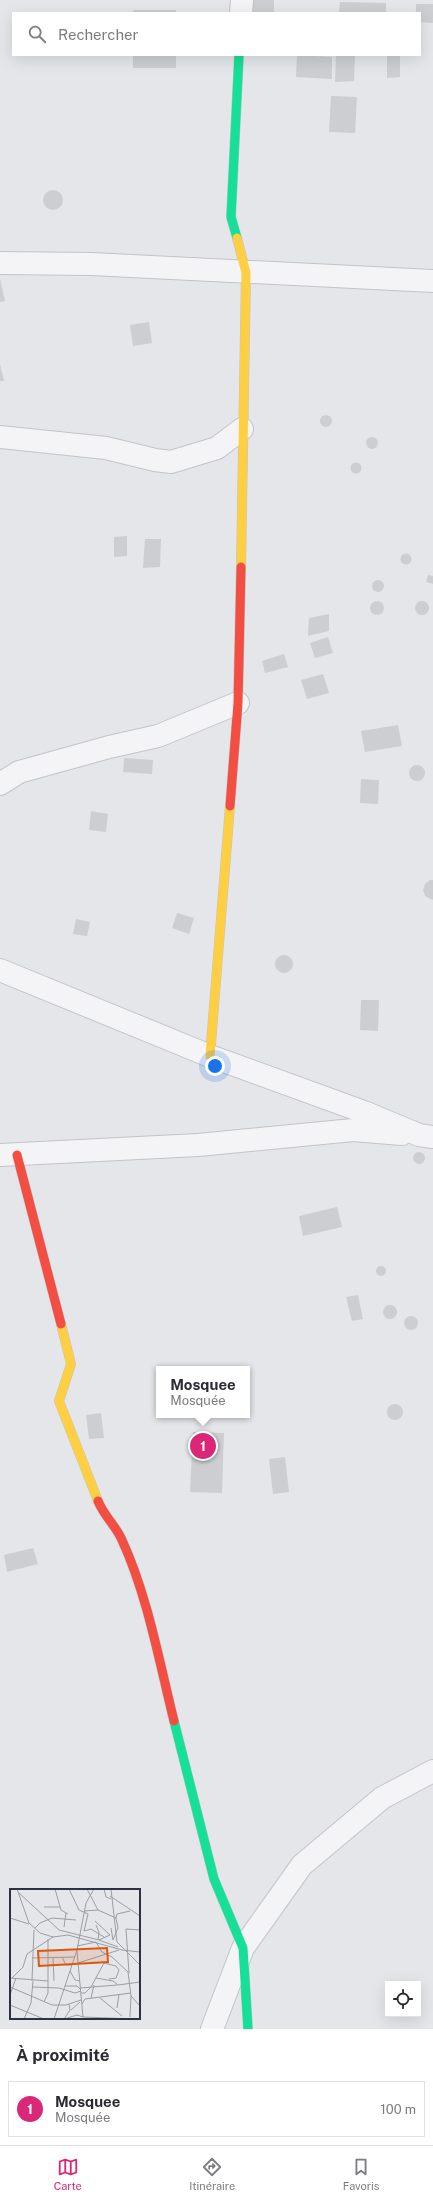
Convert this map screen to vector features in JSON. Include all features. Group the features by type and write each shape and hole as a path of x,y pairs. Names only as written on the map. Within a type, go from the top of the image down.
{"street":[{"path":"241,12 242,0"},
{"path":"210,1056 238,703 246,273 231,217 239,56"},
{"path":"0,263 91,264 433,282"},
{"path":"0,437 106,448 155,460 171,462 217,448 242,429"},
{"path":"0,784 19,772 109,746 158,736 238,703"},
{"path":"0,970 210,1056 426,1136"},
{"path":"248,2029 242,1948 214,1879 142,1596 122,1539 103,1513 59,1401 71,1364 9,1155 198,1145 353,1130 426,1136"},
{"path":"212,2029 242,1948 302,1865 382,1798 433,1771"}],"building":[{"path":"247,0 274,0 274,12 246,12"},
{"path":"340,2 386,3 386,12 339,12"},
{"path":"416,4 433,4 433,23 421,22 421,12 416,12"},
{"path":"133,10 176,10 176,12 133,12"},
{"path":"133,56 176,56 176,68 133,68"},
{"path":"297,56 332,57 332,79 296,77"},
{"path":"336,56 355,56 354,81 335,82"},
{"path":"387,56 400,56 400,77 387,78"},
{"path":"331,96 357,97 355,133 329,132"},
{"path":"53,190 60,193 63,200 60,207 53,210 46,207 43,200 46,193"},
{"path":"0,279 5,301 0,302"},
{"path":"149,322 152,343 133,346 130,325"},
{"path":"0,364 4,381 0,381"},
{"path":"324,415 328,415 332,421 328,427 324,427 320,423 320,419"},
{"path":"370,437 374,437 378,443 374,449 370,449 366,445 366,441"},
{"path":"354,463 358,463 360,464 360,472 354,473 351,470 351,466"},
{"path":"127,536 127,556 114,557 114,537"},
{"path":"145,539 161,539 160,567 143,568"},
{"path":"406,553 410,555 412,559 410,563 406,565 402,563 400,559 402,555"},
{"path":"428,575 433,576 433,584 426,582"},
{"path":"376,580 380,580 384,586 380,592 376,592 372,588 372,584"},
{"path":"377,601 382,603 384,608 382,613 377,615 372,613 370,608 372,603"},
{"path":"422,601 427,603 429,608 427,613 422,615 417,613 415,608 417,603"},
{"path":"329,614 329,631 308,636 309,618"},
{"path":"328,637 333,653 315,658 310,643"},
{"path":"284,654 288,667 265,673 262,661"},
{"path":"323,674 329,693 307,699 301,680"},
{"path":"398,725 402,746 365,752 361,731"},
{"path":"124,758 153,760 152,774 123,772"},
{"path":"417,765 423,767 425,773 423,779 417,781 411,779 409,773 411,767"},
{"path":"361,779 379,780 378,804 360,803"},
{"path":"91,811 108,814 106,832 89,830"},
{"path":"430,880 433,880 433,900 425,896 423,890 425,884"},
{"path":"177,913 194,918 189,934 172,928"},
{"path":"76,919 90,922 87,936 73,934"},
{"path":"280,955 288,955 293,960 291,971 288,973 280,973 275,968 275,960"},
{"path":"361,1000 379,1000 378,1031 360,1030"},
{"path":"419,1152 423,1154 425,1158 423,1162 419,1164 415,1162 413,1158 415,1154"},
{"path":"337,1207 342,1227 303,1236 299,1216"},
{"path":"379,1266 383,1266 385,1267 385,1275 379,1276 376,1273 376,1269"},
{"path":"358,1295 363,1319 352,1321 346,1297"},
{"path":"387,1305 393,1305 397,1309 397,1315 393,1319 387,1319 383,1315 383,1309"},
{"path":"411,1316 416,1318 418,1323 416,1328 411,1330 406,1328 404,1323 406,1318"},
{"path":"395,1404 402,1409 403,1412 398,1419 395,1420 388,1415 387,1412 392,1405"},
{"path":"101,1413 104,1438 89,1439 86,1415"},
{"path":"193,1432 224,1433 222,1493 190,1492"},
{"path":"285,1457 289,1492 273,1494 269,1459"},
{"path":"33,1548 38,1564 7,1572 4,1555"}],"traffic: fast":[{"path":"237,238 231,217 239,56"},
{"path":"174,1721 214,1879 243,1948 248,2029"}],"traffic: slow":[{"path":"237,238 246,273 241,567"},
{"path":"210,1056 230,806"},
{"path":"61,1324 71,1364 59,1401 98,1501"}],"traffic: jam":[{"path":"230,806 238,703 241,567"},
{"path":"17,1155 61,1324"},
{"path":"98,1501 119,1535 139,1584 152,1629 174,1721"}],"place":[{"name":"Mosquee","path":"203,1446"}]}
